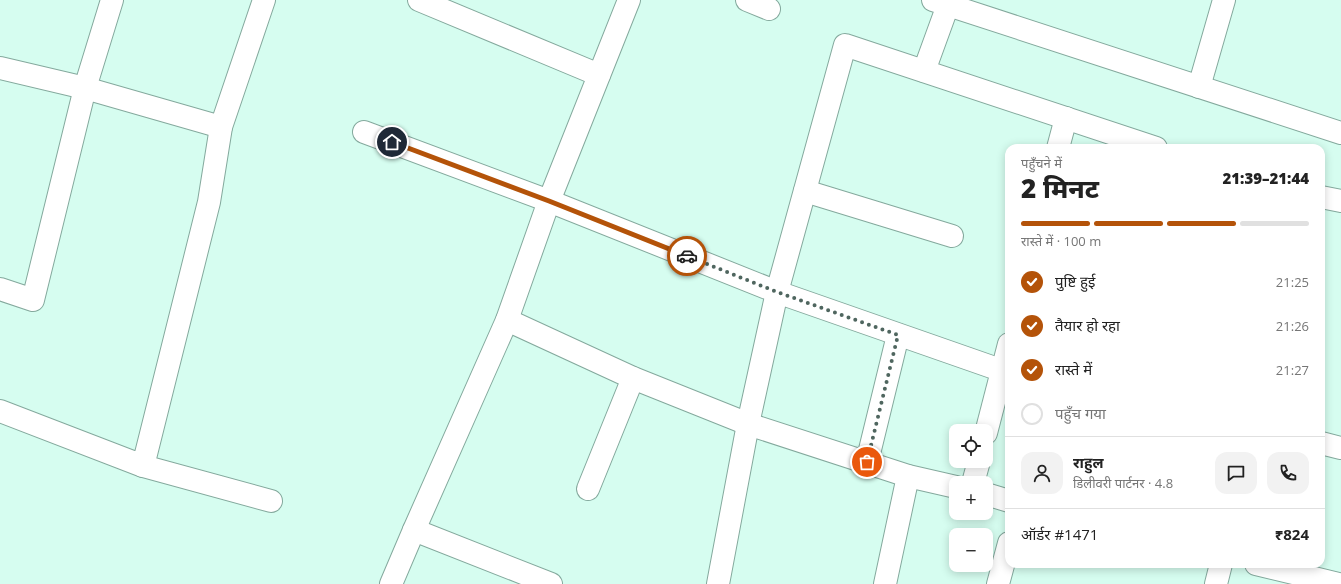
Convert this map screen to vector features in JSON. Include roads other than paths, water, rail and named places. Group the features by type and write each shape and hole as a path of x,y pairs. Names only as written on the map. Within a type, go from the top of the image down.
{"street":[{"path":"0,289 33,300 85,88 112,0"},
{"path":"143,466 209,202 221,127 264,0"},
{"path":"419,0 599,75"},
{"path":"391,584 507,320 549,201 629,0"},
{"path":"747,0 769,9"},
{"path":"1199,87 1224,0"},
{"path":"924,71 940,2 1341,133"},
{"path":"718,584 748,424 777,292 845,45 1144,144"},
{"path":"0,68 85,88 221,127"},
{"path":"1059,144 1066,118"},
{"path":"364,132 549,201 777,292 1005,372"},
{"path":"805,191 952,236"},
{"path":"1325,198 1341,202"},
{"path":"507,320 632,378 748,424 908,476 949,485"},
{"path":"867,462 898,335"},
{"path":"989,424 1005,375"},
{"path":"588,489 632,378"},
{"path":"0,412 143,466 271,501"},
{"path":"1325,444 1341,448"},
{"path":"885,584 908,476"},
{"path":"993,496 1005,500"},
{"path":"414,530 551,584"},
{"path":"998,584 1005,558"},
{"path":"1216,584 1221,568"},
{"path":"1273,568 1339,584"}]}
